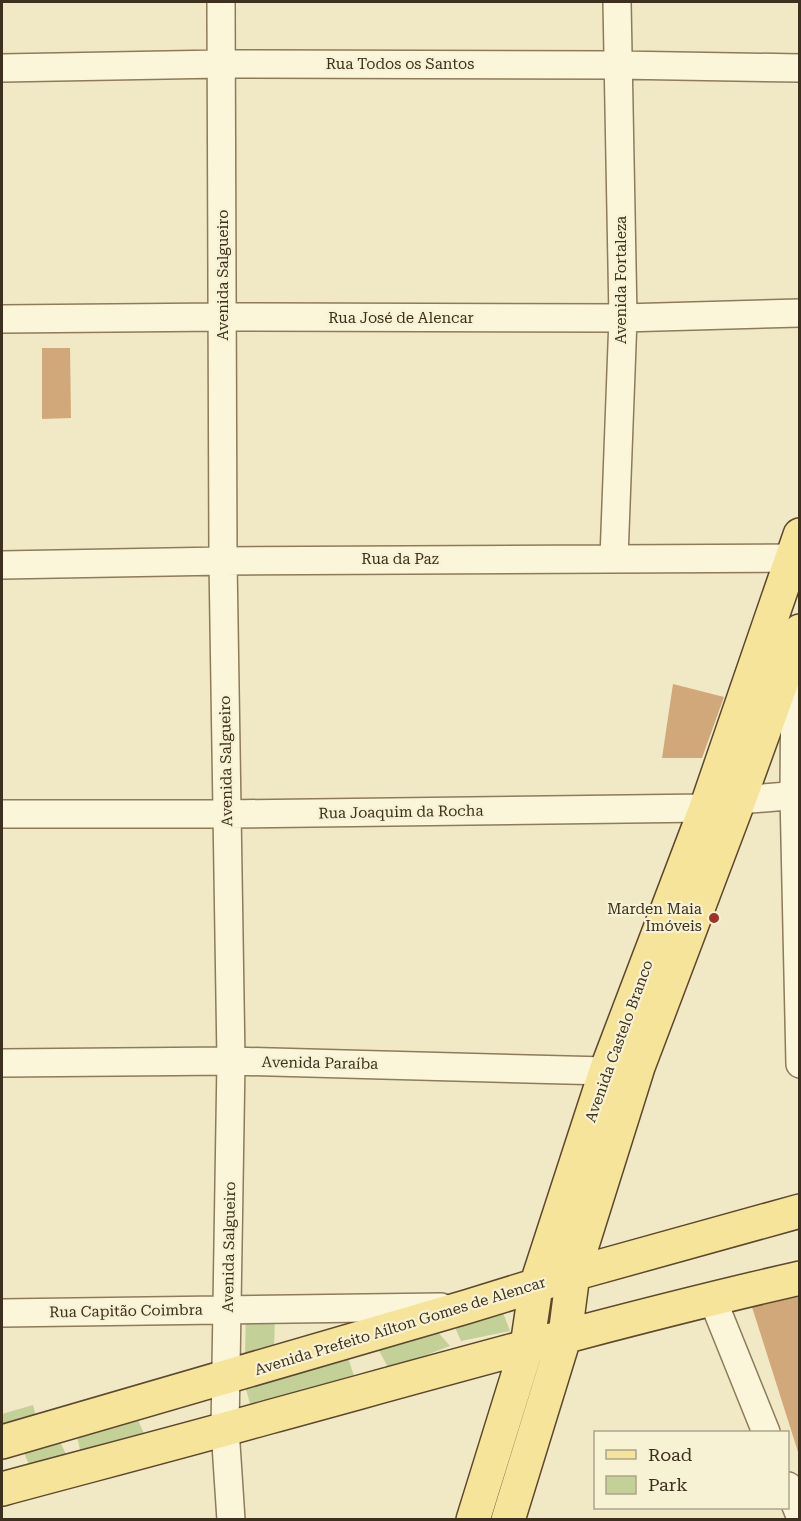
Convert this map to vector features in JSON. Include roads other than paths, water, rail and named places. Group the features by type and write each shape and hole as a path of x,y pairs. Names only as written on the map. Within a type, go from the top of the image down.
{"main road":[{"name":"Avenida Castelo Branco","path":"508,1520 565,1335 573,1274 622,1069 706,808 797,550"},
{"name":"Avenida Castelo Branco","path":"473,1520 527,1346 536,1286 622,1069 739,800 797,652"},
{"name":"Avenida Prefeito Aílton Gomes de Alencar","path":"2,1442 573,1274 800,1211"},
{"path":"2,1489 225,1430 565,1335 800,1278"}],"street":[{"name":"Avenida Salgueiro","path":"221,2 223,561 231,1061 225,1430 231,1520"},
{"name":"Avenida Fortaleza","path":"614,558 623,318 617,2"},
{"name":"Rua Todos os Santos","path":"2,68 221,64 800,68"},
{"name":"Rua José de Alencar","path":"2,319 623,318 800,313"},
{"name":"Rua da Paz","path":"2,565 614,558 797,550"},
{"path":"797,652 800,1064"},
{"name":"Rua Joaquim da Rocha","path":"2,814 226,814 706,808 739,800 797,795"},
{"name":"Avenida Paraíba","path":"2,1064 231,1061 622,1069"},
{"path":"712,1298 766,1431"},
{"name":"Rua Capitão Coimbra","path":"2,1313 466,1307"},
{"path":"789,1488 800,1516"}],"place":[{"name":"Marden Maia Imóveis","path":"714,918"}]}
